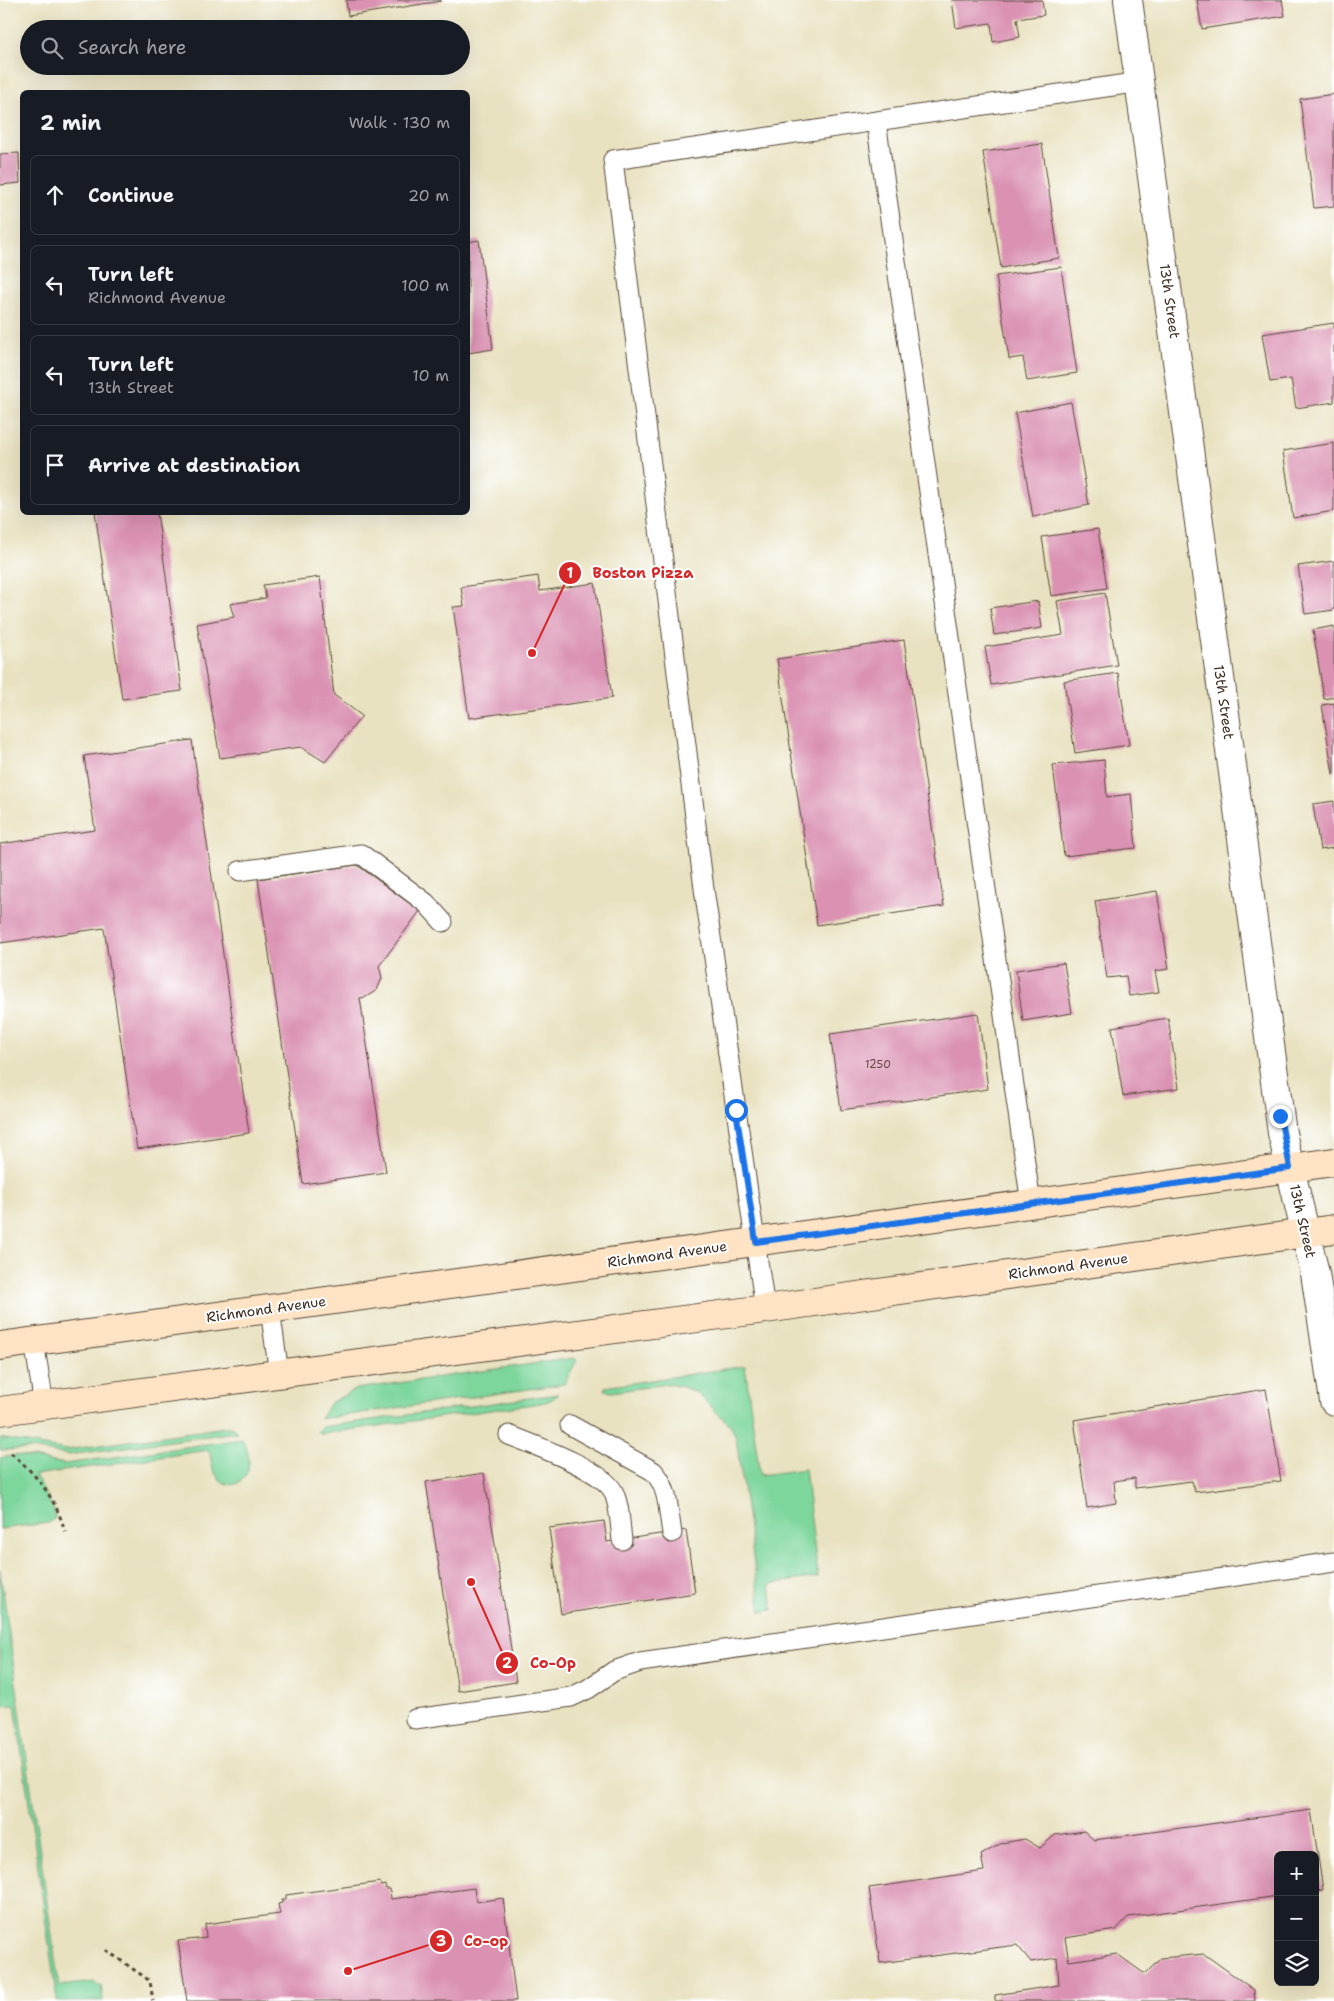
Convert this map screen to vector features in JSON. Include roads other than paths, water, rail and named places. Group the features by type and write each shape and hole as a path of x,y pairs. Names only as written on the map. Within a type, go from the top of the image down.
{"main road":[{"name":"Richmond Avenue","path":"0,1346 1334,1162"},
{"name":"Richmond Avenue","path":"0,1411 765,1309 1334,1229"}],"street":[{"name":"13th Street","path":"1128,0 1282,1133 1315,1273 1334,1401"}],"lane":[{"path":"765,1309 704,889 613,160 1140,82"},
{"path":"876,121 1032,1204"},
{"path":"240,871 361,854 426,903 443,922"},
{"path":"270,1309 279,1374"},
{"path":"34,1341 44,1405"},
{"path":"570,1425 653,1471 661,1479 665,1489 672,1533"},
{"path":"510,1435 584,1468 604,1481 616,1497 622,1540"},
{"path":"415,1719 571,1697 588,1689 614,1671 640,1662 1334,1562"}],"place":[{"name":"Boston Pizza","path":"532,653"},
{"name":"Co-Op","path":"471,1582"},
{"name":"Co-op","path":"348,1971"}]}
